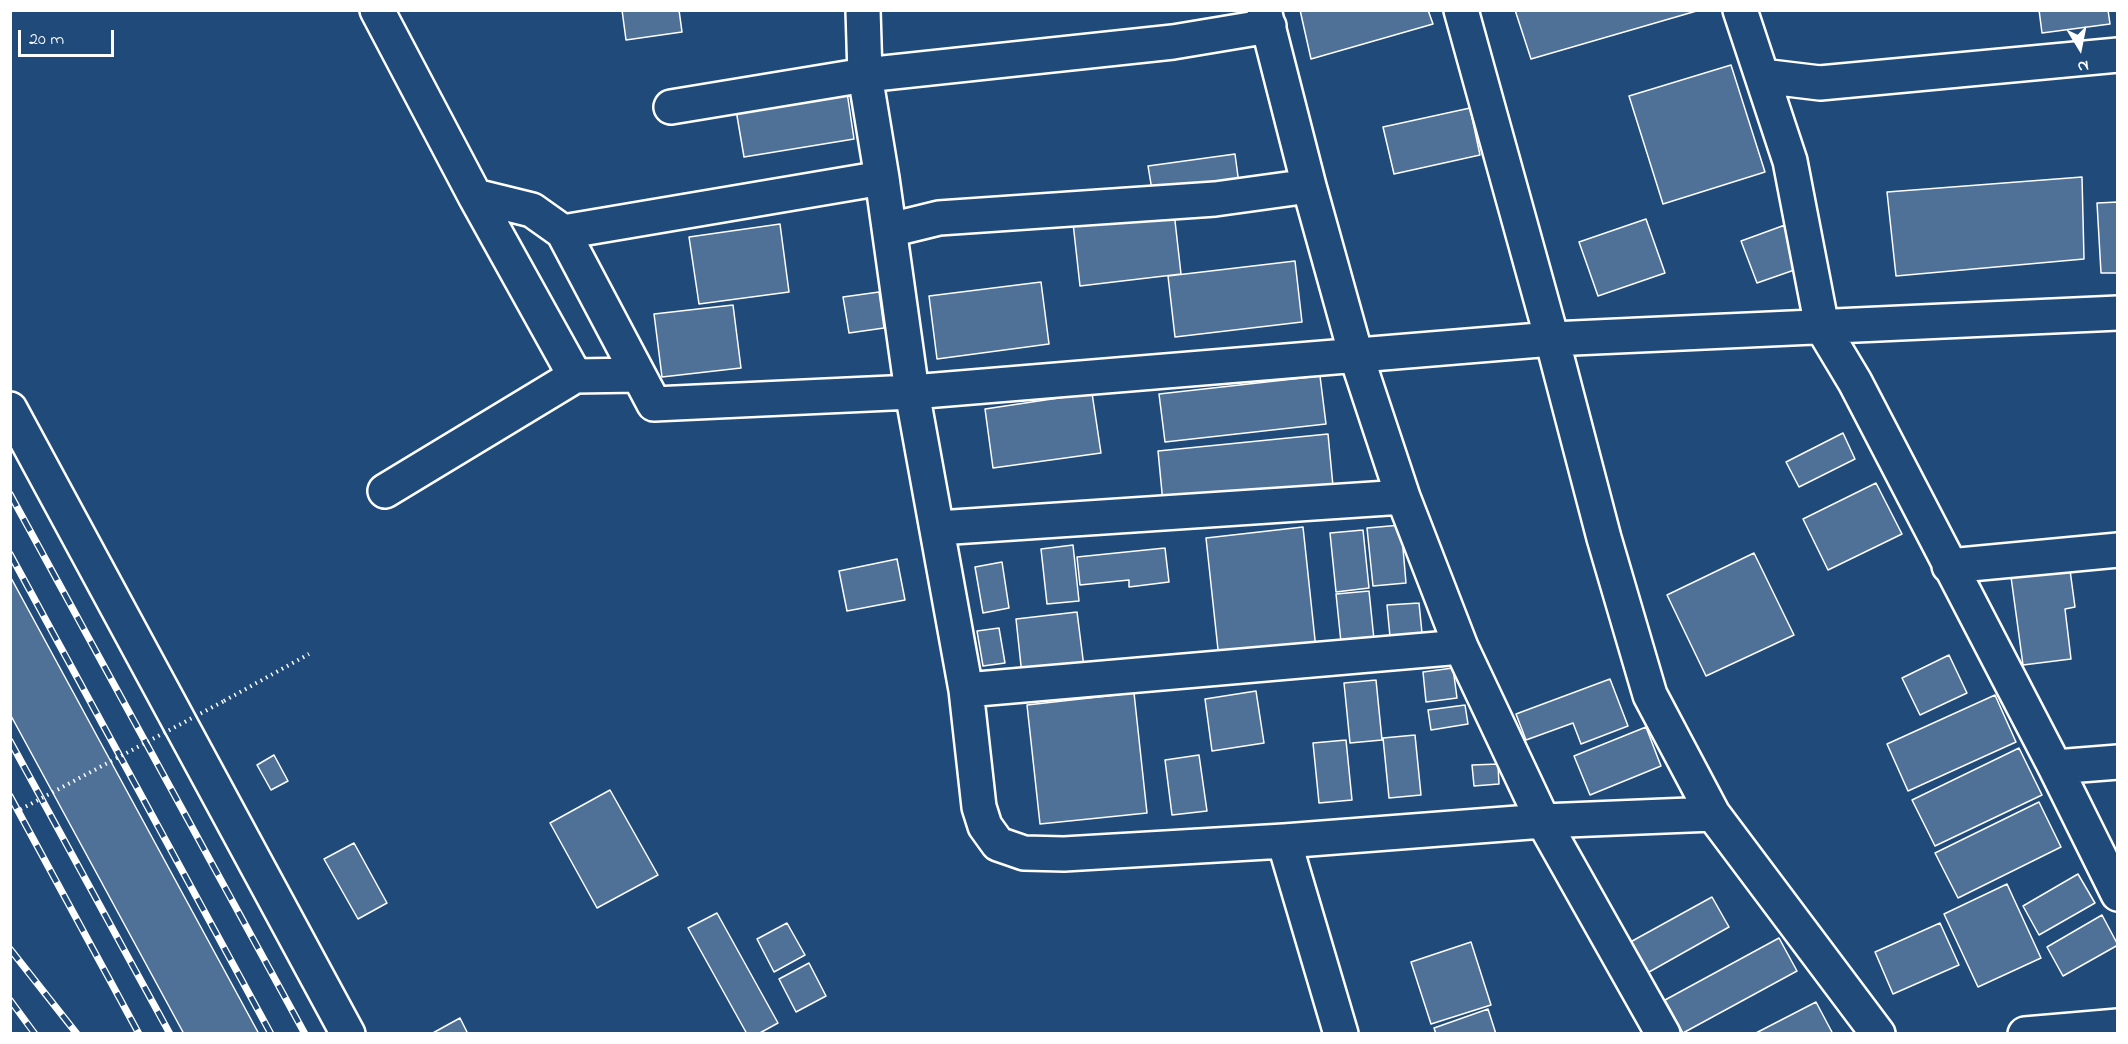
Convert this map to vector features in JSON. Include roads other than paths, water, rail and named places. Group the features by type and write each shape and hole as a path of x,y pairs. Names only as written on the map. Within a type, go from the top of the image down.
{"street":[{"path":"377,10 575,376"},
{"path":"863,10 865,75 890,230 912,392 966,690 979,807 985,826 998,844 1024,853 1064,854 1284,841 1543,821 1713,814"},
{"path":"1461,10 1552,339 1604,538 1650,695 1713,814 1878,1034"},
{"path":"1740,10 1790,161 1822,327 1855,382 2055,767 2118,894"},
{"path":"671,107 865,75 1173,42 1267,18 1309,186 1356,355 1403,497 1461,647 1543,821 1663,1034"},
{"path":"1762,76 1820,83 2118,54"},
{"path":"563,232 882,178"},
{"path":"890,230 939,218 1215,199 1309,186"},
{"path":"476,196 532,210 563,232 654,404 912,392 1552,339 2118,313"},
{"path":"385,491 575,376 638,375"},
{"path":"10,409 348,1034"},
{"path":"938,528 1403,497"},
{"path":"1949,566 2118,550"},
{"path":"966,690 1461,647"},
{"path":"2055,767 2118,762"},
{"path":"1284,841 1341,1034"},
{"path":"2025,1034 2118,1026"}],"railway":[{"path":"10,494 305,1034"},
{"path":"10,554 271,1034"},
{"path":"10,741 170,1034"},
{"path":"10,796 139,1034"},
{"path":"10,949 77,1034"},
{"path":"10,1000 35,1034"}]}
